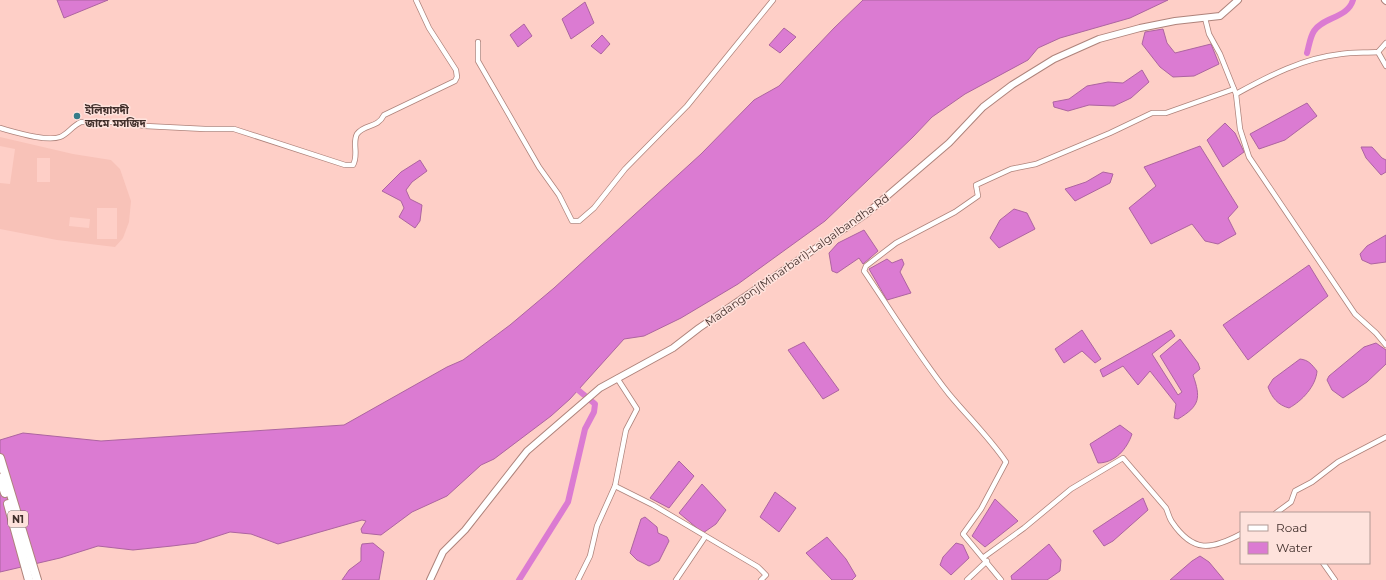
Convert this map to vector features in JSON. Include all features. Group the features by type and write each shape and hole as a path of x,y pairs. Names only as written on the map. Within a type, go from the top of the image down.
{"highway":[{"name":"N1","path":"0,458 36,580"},
{"name":"N1","path":"0,478 29,580"}],"main road":[{"name":"Madangonj(Minarbari)-Lalgalbandha Rd","path":"430,580 443,552 465,530 527,451 581,404 600,388 673,348 699,328 866,214 949,143 983,107 1012,85 1042,67 1099,39 1175,21 1220,16 1238,0"}],"street":[{"path":"0,128 49,139 58,138 66,134 80,122 121,122 145,126 205,130 234,129 345,165 353,165 356,160 356,138 362,129 378,124 384,115 455,81 457,77 456,70 429,28 416,0"},
{"path":"478,42 478,61 481,67 539,167 559,194 572,221 575,222 579,221 594,208 625,169 687,106 774,0"},
{"path":"1205,18 1209,34 1220,54 1235,91 1240,129 1248,157 1355,314 1376,333 1386,345"},
{"path":"1001,580 963,534 981,509 1006,462 993,443 949,394 897,322 864,271 866,266 896,243 955,212 978,196 976,185 1011,169 1036,164 1110,133 1152,113 1166,113 1235,91 1286,68 1317,59 1340,54 1378,52 1386,43"},
{"path":"1378,52 1386,66"},
{"path":"578,580 590,556 597,526 614,486 626,430 637,409 617,378"},
{"path":"1284,511 1291,502 1295,491 1312,482 1338,462 1386,437"},
{"path":"967,580 985,559 1071,489 1123,458 1166,508 1170,514 1171,521 1193,544 1201,546 1223,544 1240,535"},
{"path":"614,486 653,505 758,567 766,575 761,580"},
{"path":"676,580 706,537"},
{"path":"1324,564 1335,580"}],"shaded area":[{"path":"0,137 73,154 111,160 120,169 131,201 129,222 123,238 115,247 57,240 0,229 0,183 10,184 15,149 0,146","holes":["37,158 50,158 50,182 37,182","97,208 117,208 117,239 97,239","70,217 90,219 89,228 69,226"]}],"water":[{"path":"57,0 108,0 64,18"},
{"path":"863,0 1168,0 1130,18 1060,38 1038,48 1028,60 965,94 932,117 825,221 738,284 681,318 644,336 624,339 570,399 551,416 494,459 481,465 447,496 412,512 381,535 362,533 361,529 366,521 362,520 278,544 251,534 230,532 196,543 172,546 133,550 98,546 60,558 0,572 0,440 23,433 101,441 344,425 447,367 463,360 510,325 554,288 701,154 754,100 779,86"},
{"path":"585,2 594,23 571,39 562,19"},
{"path":"524,24 532,36 518,47 510,35"},
{"path":"784,28 796,37 780,53 769,45"},
{"path":"1163,29 1167,43 1175,53 1211,44 1219,64 1194,76 1173,77 1160,67 1142,44 1145,32"},
{"path":"602,35 610,44 601,54 591,46"},
{"path":"1142,70 1149,82 1131,98 1114,106 1089,105 1068,111 1054,107 1053,102 1069,99 1087,86 1108,82 1123,83"},
{"path":"1307,103 1317,116 1285,140 1259,149 1250,134"},
{"path":"1225,123 1235,133 1244,152 1223,167 1207,140"},
{"path":"1200,146 1238,207 1228,218 1236,234 1218,244 1205,241 1192,224 1151,244 1129,208 1156,186 1144,167"},
{"path":"1361,147 1372,147 1382,158 1386,160 1386,172 1381,175 1366,158"},
{"path":"420,160 427,171 412,182 406,190 410,199 422,205 420,221 415,228 399,217 404,208 401,201 382,191 401,172"},
{"path":"1103,172 1113,174 1110,183 1075,201 1065,189 1086,182"},
{"path":"1014,209 1027,213 1035,229 999,248 990,238 1000,220"},
{"path":"864,230 878,251 863,264 859,258 837,273 832,271 829,253 838,243"},
{"path":"1386,235 1386,262 1371,264 1362,260 1360,254 1367,246"},
{"path":"887,259 892,263 902,259 904,264 900,272 911,293 887,300 869,269"},
{"path":"1309,265 1328,296 1248,360 1223,325"},
{"path":"1082,330 1101,359 1095,363 1082,351 1064,363 1055,349"},
{"path":"1171,330 1175,336 1152,354 1178,395 1182,392 1160,356 1180,339 1198,363 1200,369 1193,375 1198,396 1197,401 1191,410 1178,419 1174,418 1176,404 1150,371 1138,385 1123,366 1103,377 1100,370"},
{"path":"804,342 839,390 823,399 788,350"},
{"path":"1376,343 1386,350 1386,364 1367,382 1343,398 1332,390 1327,380 1329,376 1364,347"},
{"path":"1300,359 1306,360 1312,365 1317,371 1316,377 1308,392 1289,408 1276,400 1268,387 1273,379"},
{"path":"1120,425 1132,434 1130,440 1124,450 1115,458 1110,461 1098,463 1090,444"},
{"path":"679,461 694,476 669,508 650,498"},
{"path":"702,484 726,510 716,524 703,533 679,513"},
{"path":"775,492 796,508 779,532 760,517"},
{"path":"1143,498 1148,510 1113,541 1104,546 1093,531"},
{"path":"995,499 1018,521 985,547 972,536"},
{"path":"645,517 657,527 658,533 667,537 669,541 659,561 649,566 637,560 630,553 641,519"},
{"path":"827,537 846,559 856,576 852,580 832,580 806,553"},
{"path":"373,543 384,552 379,580 342,580 349,570 361,561 362,544"},
{"path":"956,543 963,545 969,558 951,575 940,565 943,557"},
{"path":"1049,544 1061,560 1060,571 1047,580 1012,580 1011,576"},
{"path":"1200,556 1209,562 1224,580 1170,580 1192,561"}],"waterway":[{"path":"1307,53 1314,31 1318,26 1341,14 1350,6 1353,0"},
{"path":"519,580 568,502 585,429 594,412 595,404 572,385"}],"place":[{"name":"ইলিয়াসদী জামে মসজিদ","path":"77,116"}]}
